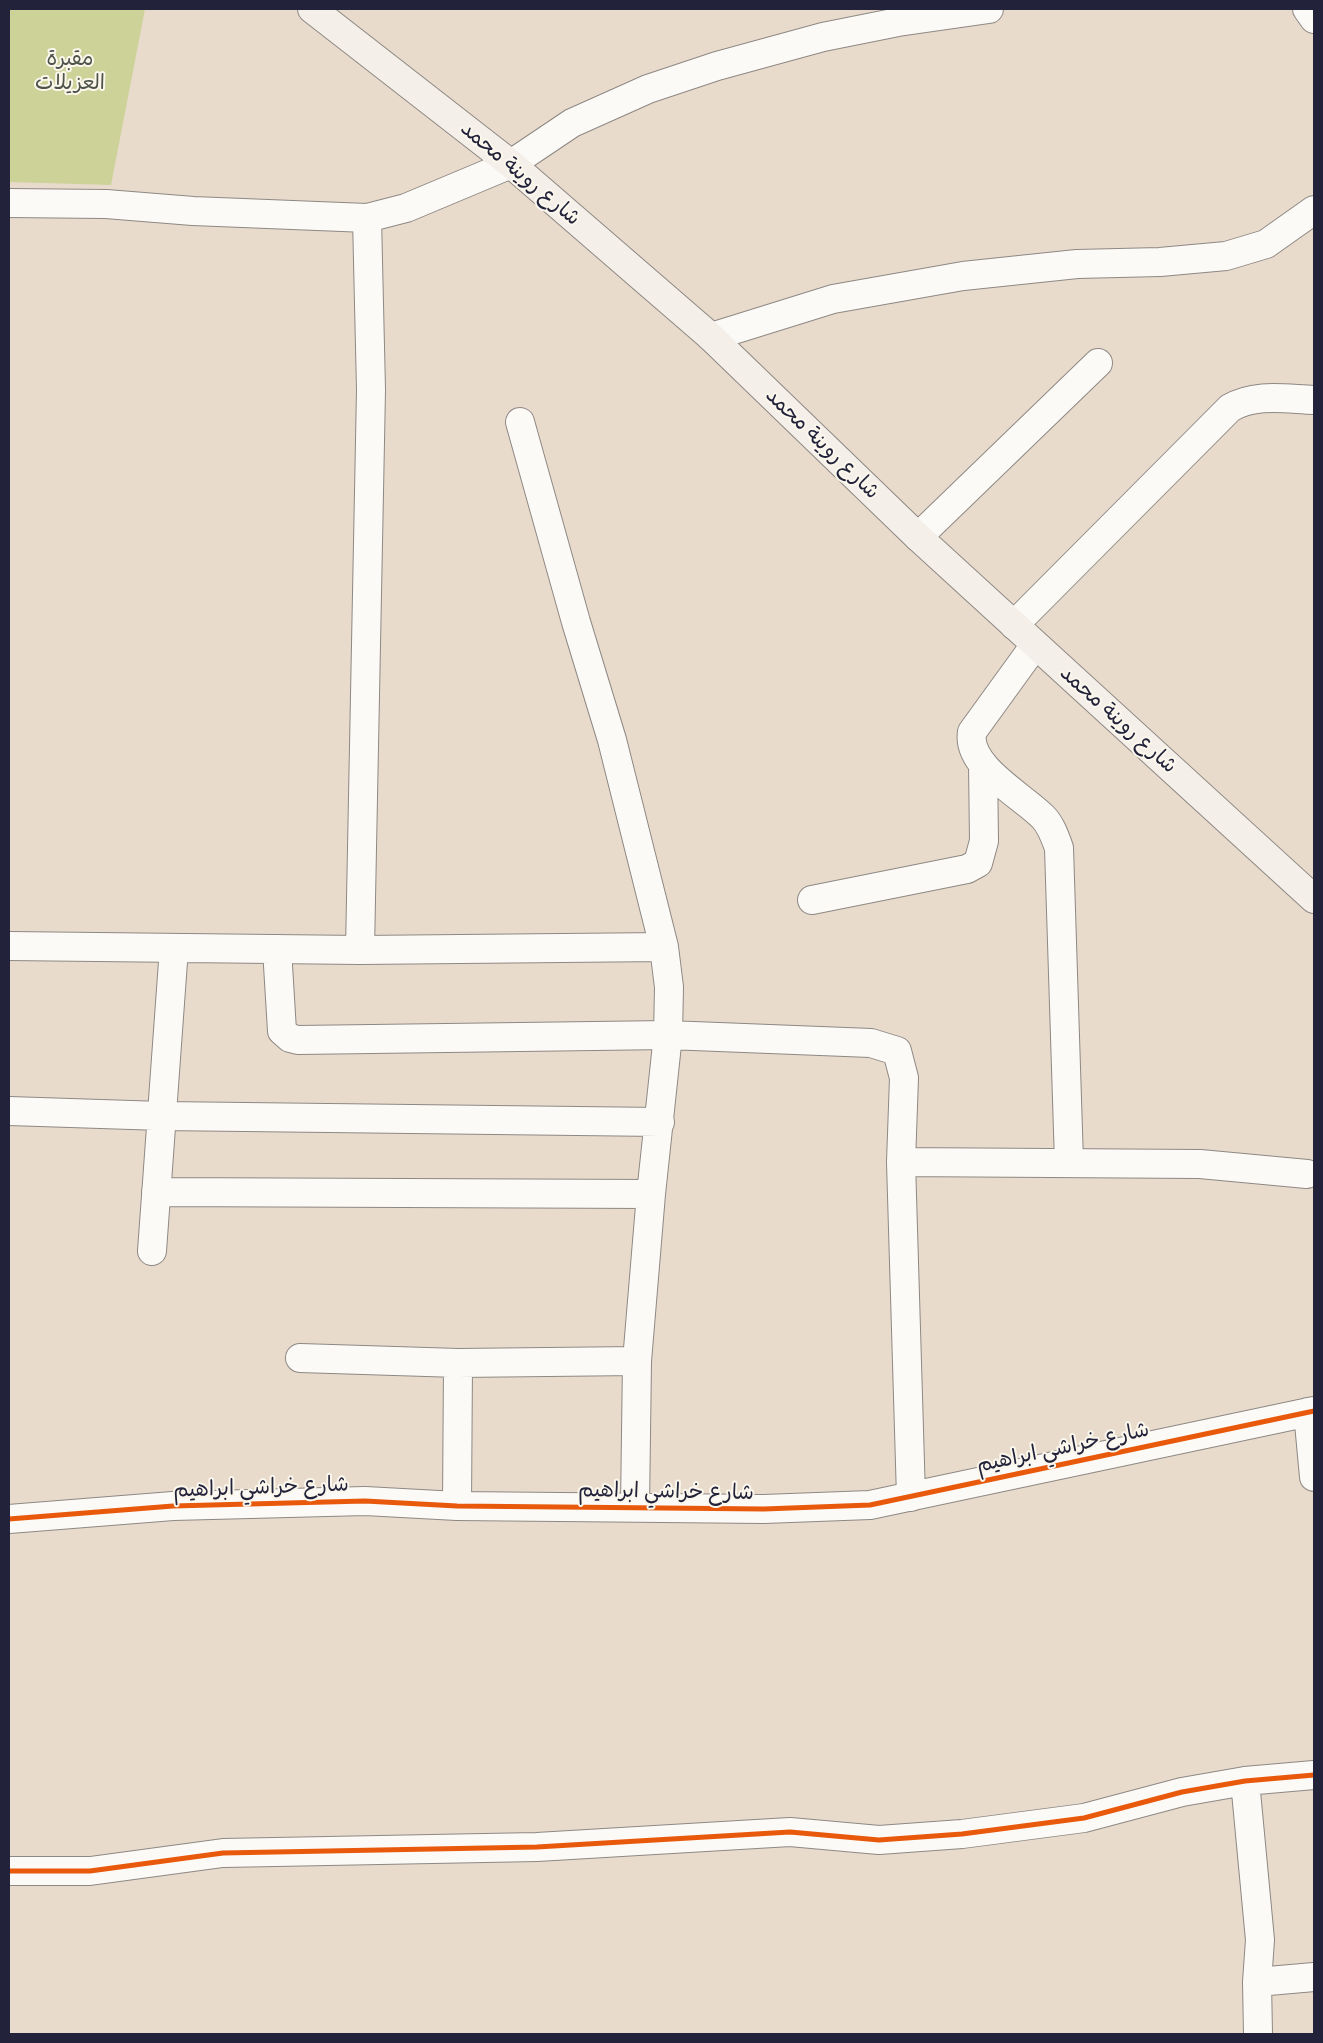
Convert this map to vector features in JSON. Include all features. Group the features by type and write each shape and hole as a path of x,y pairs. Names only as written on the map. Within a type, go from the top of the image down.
{"main road":[{"name":"شارع روينة محمد","path":"312,9 511,164 711,337 918,537 1314,899"}],"street":[{"path":"9,203 106,204 193,211 367,218 406,208 511,164 572,124 648,89 717,66 823,37 898,22 988,9"},
{"path":"1307,9 1314,18"},
{"path":"711,337 833,299 954,277 1077,264 1160,262 1226,256 1266,244 1314,210"},
{"path":"360,950 371,390 367,218"},
{"path":"918,537 1098,362"},
{"path":"1014,625 1230,408 1241,401 1258,397 1314,400"},
{"path":"520,422 576,622 612,740 664,947 669,987 668,1035 651,1194 637,1361 635,1507"},
{"path":"1035,645 972,732 973,751 983,765 1044,818 1053,830 1059,848 1069,1162"},
{"path":"812,900 967,869 978,863 984,841 983,765"},
{"path":"9,959 9,946 360,950 664,947"},
{"path":"152,1251 174,948"},
{"path":"277,949 282,1031 290,1038 308,1041 668,1035 871,1043 897,1051 904,1078 901,1162 911,1497"},
{"path":"9,1111 162,1116 660,1122"},
{"path":"901,1162 1200,1164 1307,1174"},
{"path":"156,1192 651,1194"},
{"path":"300,1358 458,1363 637,1361"},
{"path":"457,1506 458,1363"},
{"path":"1311,1411 1314,1477"},
{"name":"شارع خراشي ابراهيم","path":"9,1519 172,1506 365,1501 457,1506 812,1507 870,1505 1311,1411"},
{"path":"9,1871 90,1871 222,1853 537,1847 790,1832 879,1840 962,1834 1084,1818 1182,1792 1245,1781 1314,1775"},
{"path":"1245,1781 1260,1940 1257,1982 1258,2034"},
{"path":"1257,1982 1314,1977"}],"green space":[{"name":"مقبرة العزيلات","path":"9,9 145,9 111,185 9,182"}],"cycle path":[{"path":"9,1519 173,1506 365,1501 457,1506 764,1509 870,1505 1314,1411"},
{"path":"9,1871 90,1871 223,1853 537,1847 790,1832 879,1840 962,1834 1084,1818 1182,1792 1245,1781 1314,1775"}]}
